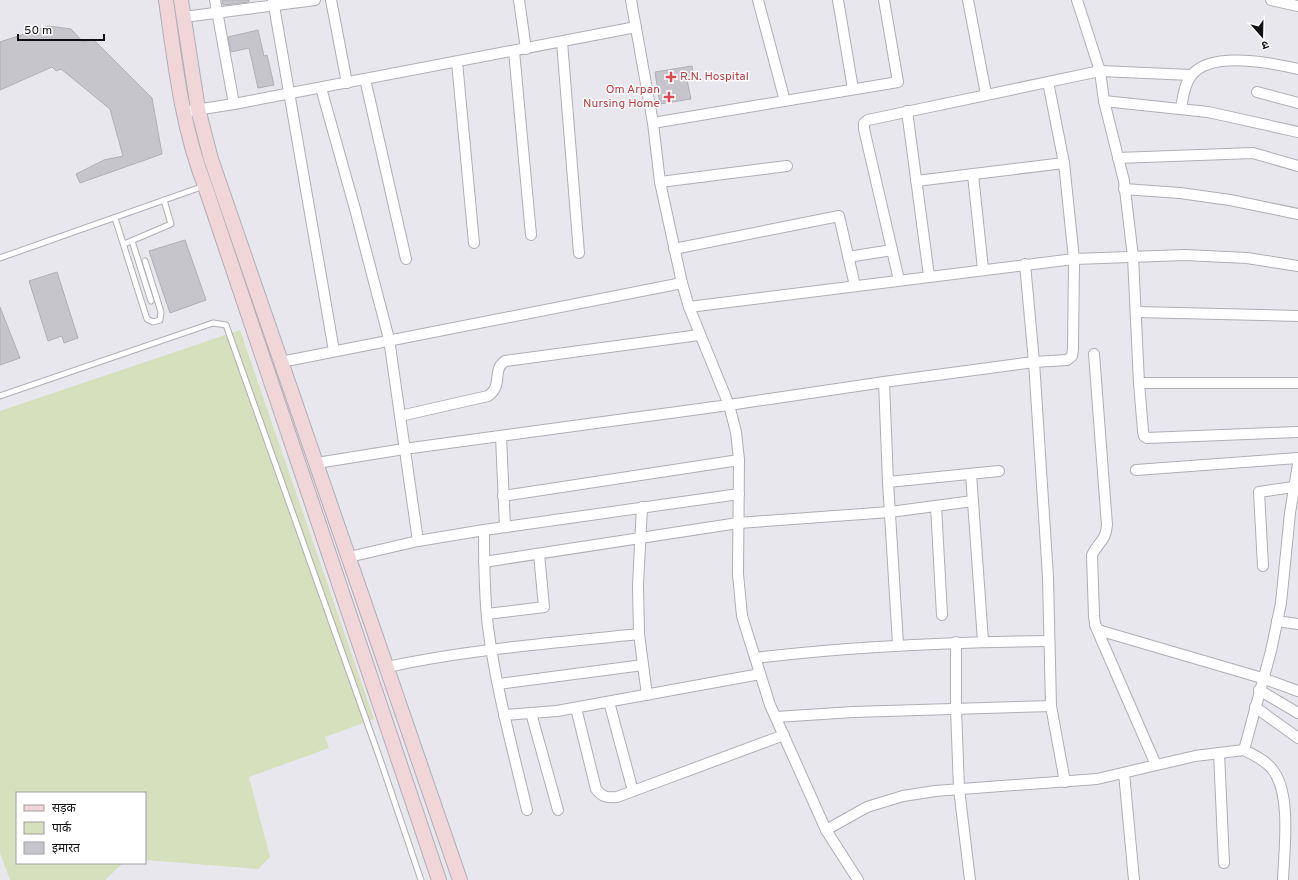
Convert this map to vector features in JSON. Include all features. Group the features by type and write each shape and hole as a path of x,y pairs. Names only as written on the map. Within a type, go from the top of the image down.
{"street":[{"path":"166,0 183,112 194,159 205,186 439,880"},
{"path":"181,0 198,109 211,159 460,880"},
{"path":"215,0 234,104"},
{"path":"184,17 274,3 314,0"},
{"path":"331,0 346,83"},
{"path":"519,0 526,49"},
{"path":"630,0 653,123 660,182 682,283 689,308 729,405 736,432 739,460 738,574 742,616 760,674 776,717 826,830 858,880"},
{"path":"758,0 784,101"},
{"path":"838,0 853,89"},
{"path":"653,123 898,82 884,0"},
{"path":"968,0 986,94"},
{"path":"1077,0 1100,71 1104,101 1124,189 1133,257 1139,383 1144,436 1147,438 1298,432"},
{"path":"1271,0 1298,6"},
{"path":"274,3 334,351"},
{"path":"183,112 321,88 636,27"},
{"path":"562,42 579,253"},
{"path":"514,51 531,235"},
{"path":"1181,108 1185,87 1191,76 1201,68 1219,62 1245,60 1298,69"},
{"path":"457,62 474,243"},
{"path":"899,280 864,129 864,123 868,120 1100,71 1191,76"},
{"path":"365,79 406,259"},
{"path":"317,463 404,449 729,405 884,382 1034,362 1067,360 1072,356 1074,259 1064,163 1048,82"},
{"path":"321,88 389,339 418,541"},
{"path":"1257,92 1298,103"},
{"path":"1104,101 1208,112 1298,132"},
{"path":"907,111 929,276"},
{"path":"1118,158 1253,153 1298,166"},
{"path":"916,181 1064,163"},
{"path":"660,182 787,166"},
{"path":"973,175 983,269"},
{"path":"1124,189 1180,193 1230,200 1298,214"},
{"path":"674,249 839,216 855,286"},
{"path":"848,257 892,250"},
{"path":"689,308 983,269 1074,259 1185,255 1247,258 1298,266"},
{"path":"1025,264 1034,362 1048,577 1051,706 1066,782"},
{"path":"281,362 389,339 682,283"},
{"path":"1136,312 1298,316"},
{"path":"400,416 488,396 495,391 498,385 498,371 500,365 505,361 700,335"},
{"path":"1094,354 1106,525 1106,534 1103,541 1096,546 1092,554 1095,624 1156,765"},
{"path":"884,382 888,482 898,644"},
{"path":"1139,383 1298,383"},
{"path":"501,436 505,527"},
{"path":"1136,470 1298,458"},
{"path":"503,496 739,460"},
{"path":"1244,750 1262,678 1271,651 1281,603 1294,513 1293,487 1298,464"},
{"path":"888,482 999,471"},
{"path":"971,474 983,641"},
{"path":"1263,566 1259,492 1293,487"},
{"path":"349,557 418,541 484,530 739,494"},
{"path":"484,562 738,523 890,512 973,501"},
{"path":"936,506 942,615"},
{"path":"642,507 640,538 639,634 647,695"},
{"path":"484,530 487,614 491,649 504,715 527,810"},
{"path":"487,614 544,607 538,554"},
{"path":"1277,621 1298,624"},
{"path":"1095,624 1098,630 1262,678 1298,691"},
{"path":"387,667 437,656 639,634"},
{"path":"755,658 820,650 898,644 983,641 1049,641"},
{"path":"956,642 956,709 959,789 970,880"},
{"path":"498,684 643,665"},
{"path":"504,715 576,708 760,674"},
{"path":"1259,690 1298,713"},
{"path":"609,702 633,791"},
{"path":"776,717 853,712 1051,706"},
{"path":"1255,707 1298,738"},
{"path":"576,708 596,789 601,796 609,798 633,791 784,735"},
{"path":"531,713 558,810"},
{"path":"826,830 867,807 903,796 959,789 1097,779 1156,765 1219,753 1244,750 1260,758 1272,769 1281,788 1284,810 1284,880"},
{"path":"1219,753 1224,863"},
{"path":"1124,772 1134,880"}],"lane":[{"path":"0,258 205,186"},
{"path":"124,244 172,224 164,200"},
{"path":"116,218 148,319 154,322 160,320 161,312 145,260"},
{"path":"132,241 151,301"},
{"path":"0,396 213,323 226,325 380,759 421,880"}],"green space":[{"path":"240,330 374,719 325,737 329,748 249,777 270,857 258,869 146,860 146,792 16,792 16,864 122,864 105,880 10,880 0,853 0,411"}],"building":[{"path":"222,0 249,0 249,2 223,5"},
{"path":"48,26 71,29 83,42 93,39 152,98 162,154 80,183 76,174 104,160 123,156 110,109 61,69 56,71 52,67 0,90 0,42"},
{"path":"258,30 264,56 267,55 274,85 258,88 249,48 231,52 228,37"},
{"path":"692,66 694,79 687,80 691,99 660,104 655,72"},
{"path":"185,240 206,300 170,313 149,251"},
{"path":"57,272 78,338 64,343 62,336 48,341 29,281"},
{"path":"0,307 20,358 0,365"}],"place":[{"name":"R.N. Hospital","path":"671,77"},
{"name":"Om Arpan Nursing Home","path":"669,97"}]}
